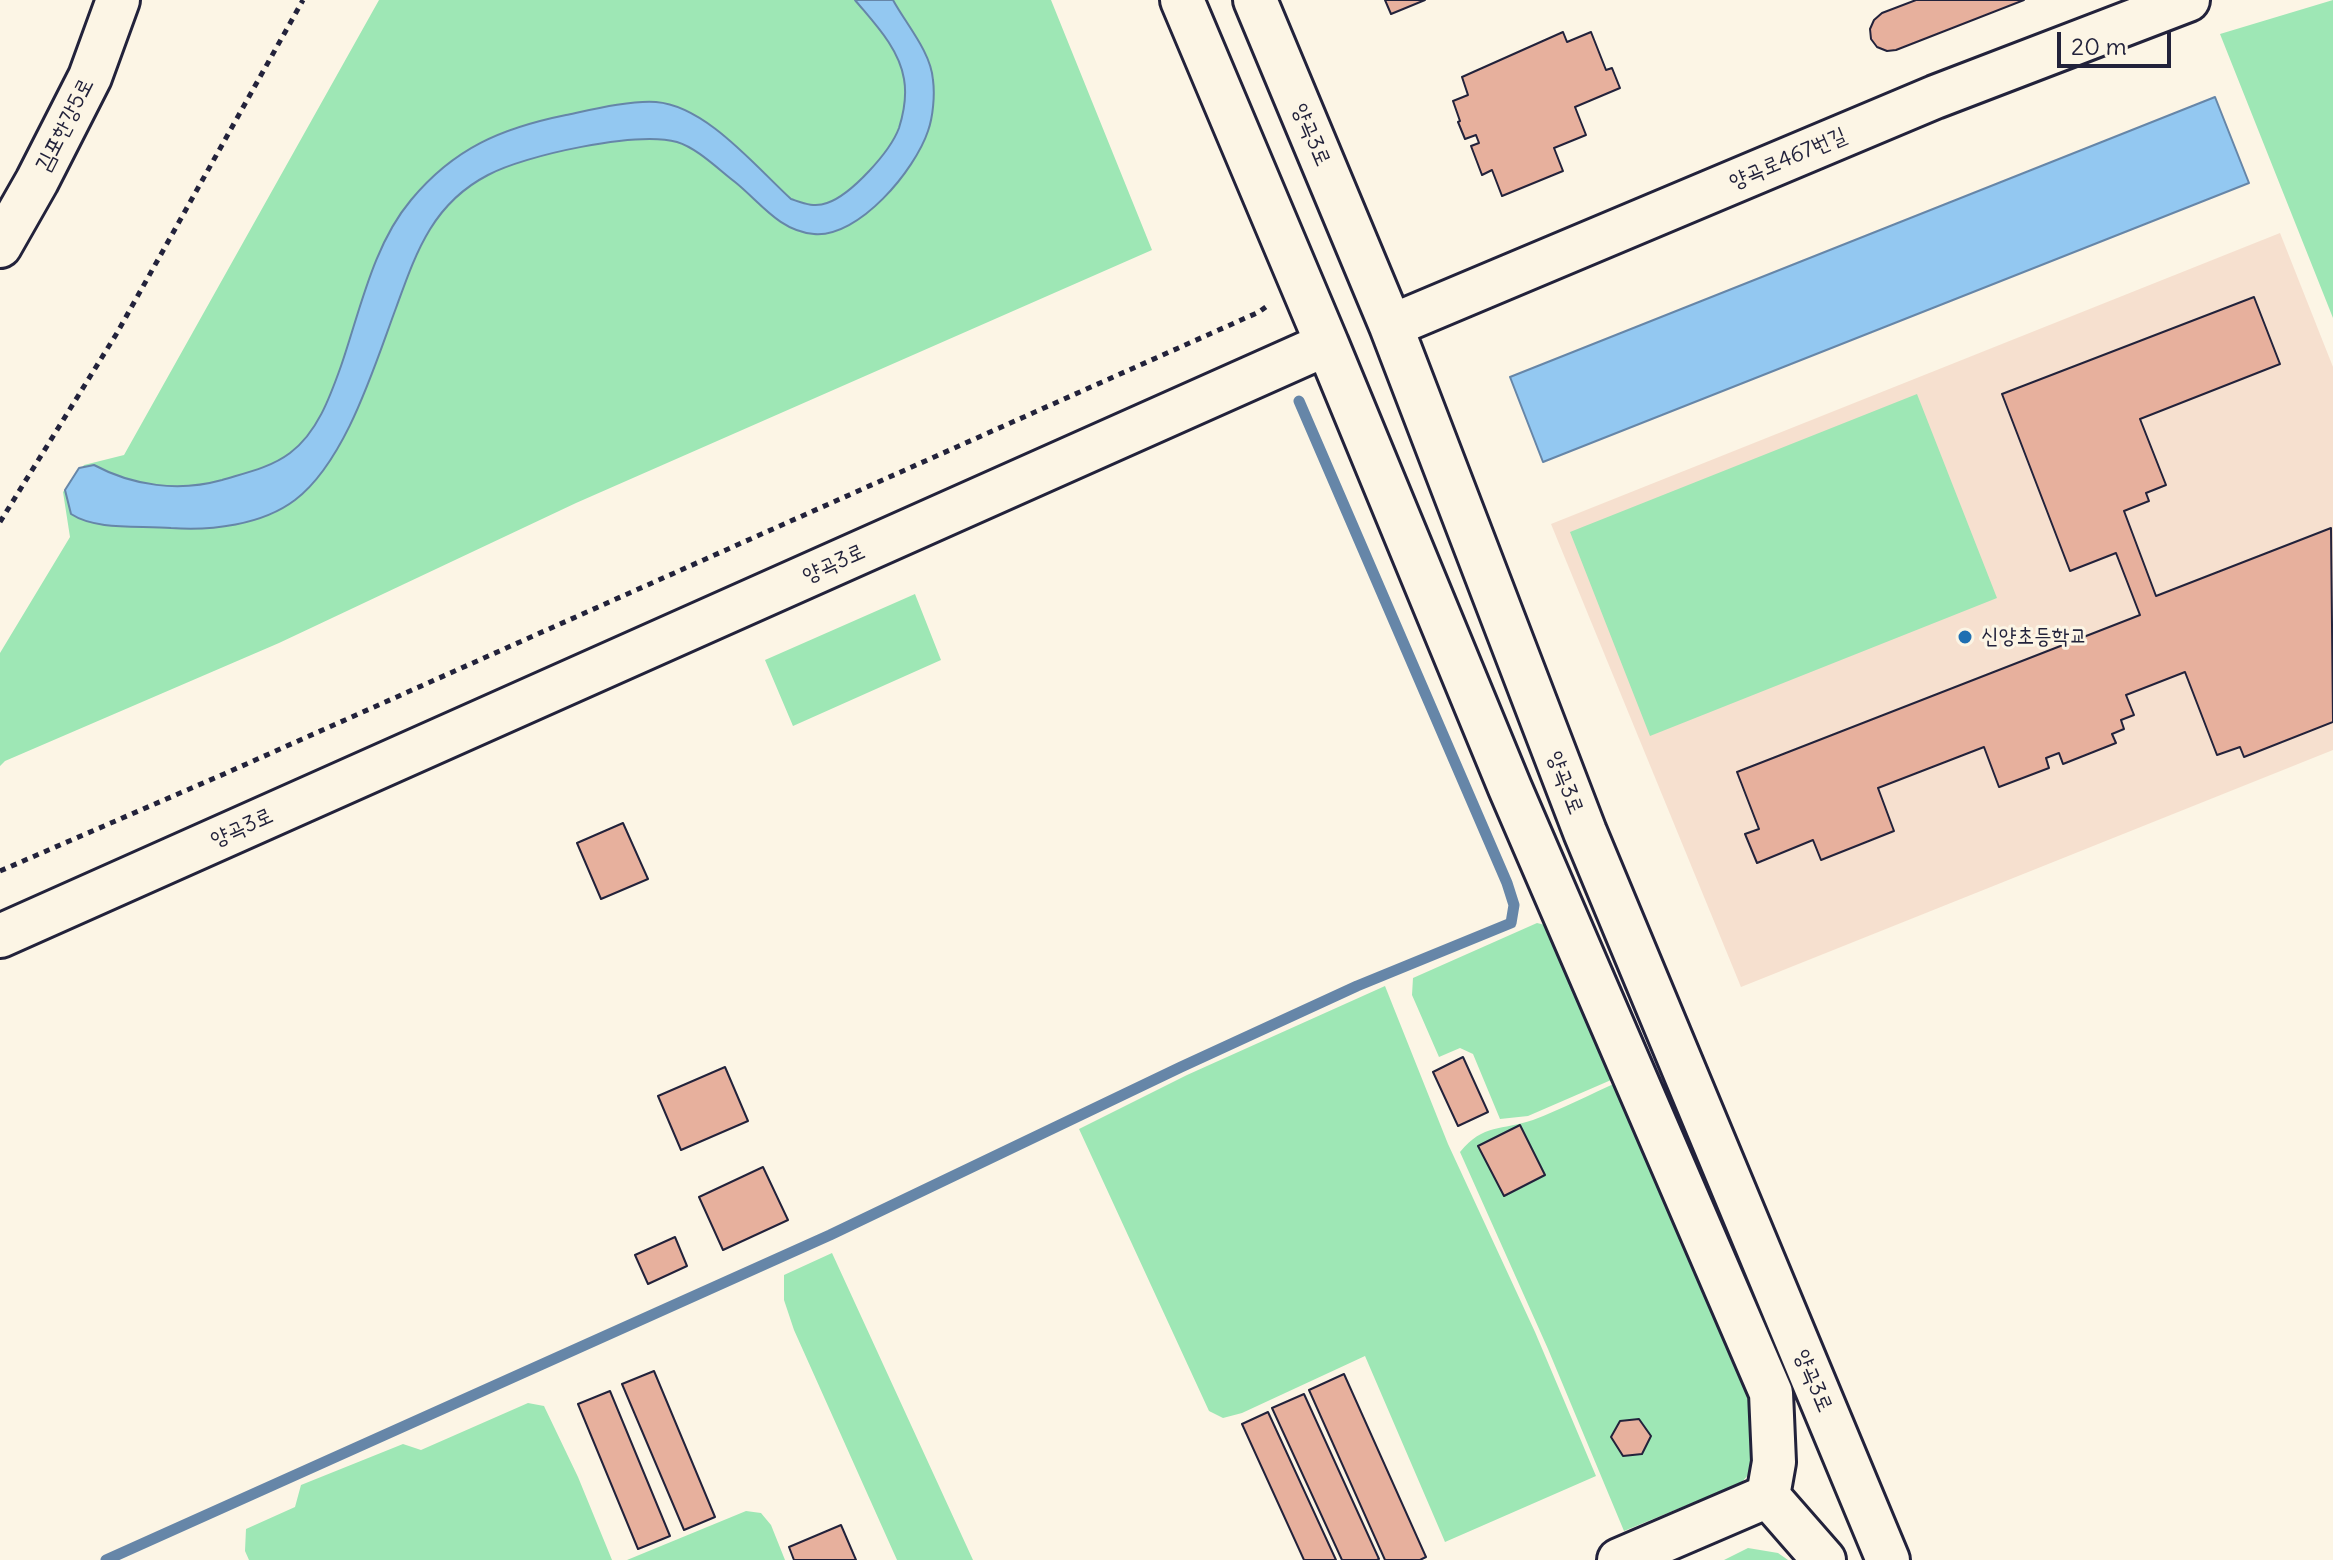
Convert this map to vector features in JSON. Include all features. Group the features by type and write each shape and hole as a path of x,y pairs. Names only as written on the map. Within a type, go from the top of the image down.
{"street":[{"name":"김포한강5로","path":"0,246 90,77 118,0"},
{"path":"1182,0 1510,788 1771,1393 1774,1462 1768,1496"},
{"name":"양곡3로","path":"1255,0 1391,326 1585,832 1888,1560"},
{"name":"양곡로467번길","path":"1391,326 1935,97 2188,0"},
{"name":"양곡3로","path":"0,936 1327,344"},
{"path":"1619,1560 1768,1496"},
{"path":"1768,1496 1824,1560"}],"path":[{"path":"0,522 117,333 303,0"},
{"path":"0,871 780,528 1259,312 1275,299"}],"shaded area":[{"name":"신양초등학교","path":"2280,233 2333,367 2333,750 1741,987 1551,524"}],"green space":[{"path":"379,0 1051,0 1152,250 576,503 279,643 5,761 0,766 0,653 70,537 63,492 84,465 124,455"},
{"path":"2333,0 2333,318 2220,34"},
{"path":"1917,394 1997,598 1650,736 1570,532"},
{"path":"915,594 941,660 793,726 765,660"},
{"path":"1537,923 1545,925 1552,933 1618,1077 1528,1116 1500,1119 1473,1054 1460,1048 1439,1057 1412,995 1413,978"},
{"path":"1385,986 1448,1144 1535,1332 1596,1476 1445,1542 1365,1356 1242,1413 1223,1418 1209,1411 1079,1129 1187,1075"},
{"path":"1620,1081 1753,1392 1758,1464 1741,1483 1624,1531 1548,1349 1460,1152 1485,1132 1533,1120"},
{"path":"832,1253 973,1560 897,1560 794,1330 784,1300 784,1275"},
{"path":"528,1403 544,1406 578,1477 612,1560 249,1560 245,1551 246,1529 295,1507 301,1485 403,1444 421,1450"},
{"path":"746,1511 761,1513 771,1525 785,1560 627,1560"},
{"path":"1748,1548 1778,1553 1788,1560 1724,1560"}],"water":[{"path":"855,0 893,0 928,59 934,99 928,131 911,164 883,199 849,225 814,234 790,227 780,222 707,159 677,142 659,139 609,142 505,167 469,187 453,200 428,232 344,438 313,483 295,500 252,521 203,528 106,525 71,514 65,490 79,468 94,465 140,482 189,486 257,470 290,453 308,435 327,402 377,258 398,218 427,182 444,167 500,134 543,120 623,104 656,102 675,106 711,126 791,199 818,205 837,198 869,172 887,149 899,128 904,104 904,79 897,57 885,36"},
{"path":"2215,97 2249,183 1543,462 1510,377"}],"building":[{"path":"1385,0 1425,0 1391,14"},
{"path":"1916,0 2024,0 1896,50 1877,47 1871,39 1870,29 1874,20 1882,13"},
{"path":"1563,32 1567,42 1591,32 1606,70 1612,68 1620,88 1575,107 1586,135 1554,148 1563,171 1502,196 1492,170 1482,175 1471,146 1479,143 1476,135 1465,139 1453,101 1468,95 1462,77"},
{"path":"2254,297 2280,364 2140,419 2166,485 2146,493 2149,501 2124,511 2156,596 2331,528 2333,722 2244,757 2240,747 2217,755 2185,672 2126,695 2134,715 2121,720 2124,729 2112,734 2116,743 2063,764 2059,753 2046,758 2049,768 1999,787 1984,747 1878,788 1894,831 1821,860 1813,840 1757,863 1745,834 1759,829 1737,772 2140,615 2116,553 2070,571 2002,394"},
{"path":"623,823 648,879 601,899 577,843"},
{"path":"1463,1057 1488,1112 1458,1126 1433,1072"},
{"path":"725,1067 748,1121 681,1150 658,1096"},
{"path":"1520,1125 1545,1175 1504,1196 1478,1146"},
{"path":"763,1167 788,1220 723,1250 699,1197"},
{"path":"675,1237 687,1266 648,1284 635,1255"},
{"path":"654,1371 715,1517 684,1530 622,1384"},
{"path":"1344,1374 1426,1557 1420,1560 1385,1560 1309,1390"},
{"path":"610,1391 670,1536 638,1549 578,1404"},
{"path":"1304,1394 1377,1560 1342,1560 1272,1408"},
{"path":"1268,1412 1336,1560 1304,1560 1242,1424"},
{"path":"1639,1419 1651,1436 1642,1454 1623,1456 1611,1437 1620,1421"},
{"path":"841,1525 856,1560 794,1560 789,1547"}],"waterway":[{"path":"106,1560 830,1235 1357,986 1511,923 1514,905 1507,883 1299,401"}],"place":[{"name":"신양초등학교","path":"1965,637"}]}
